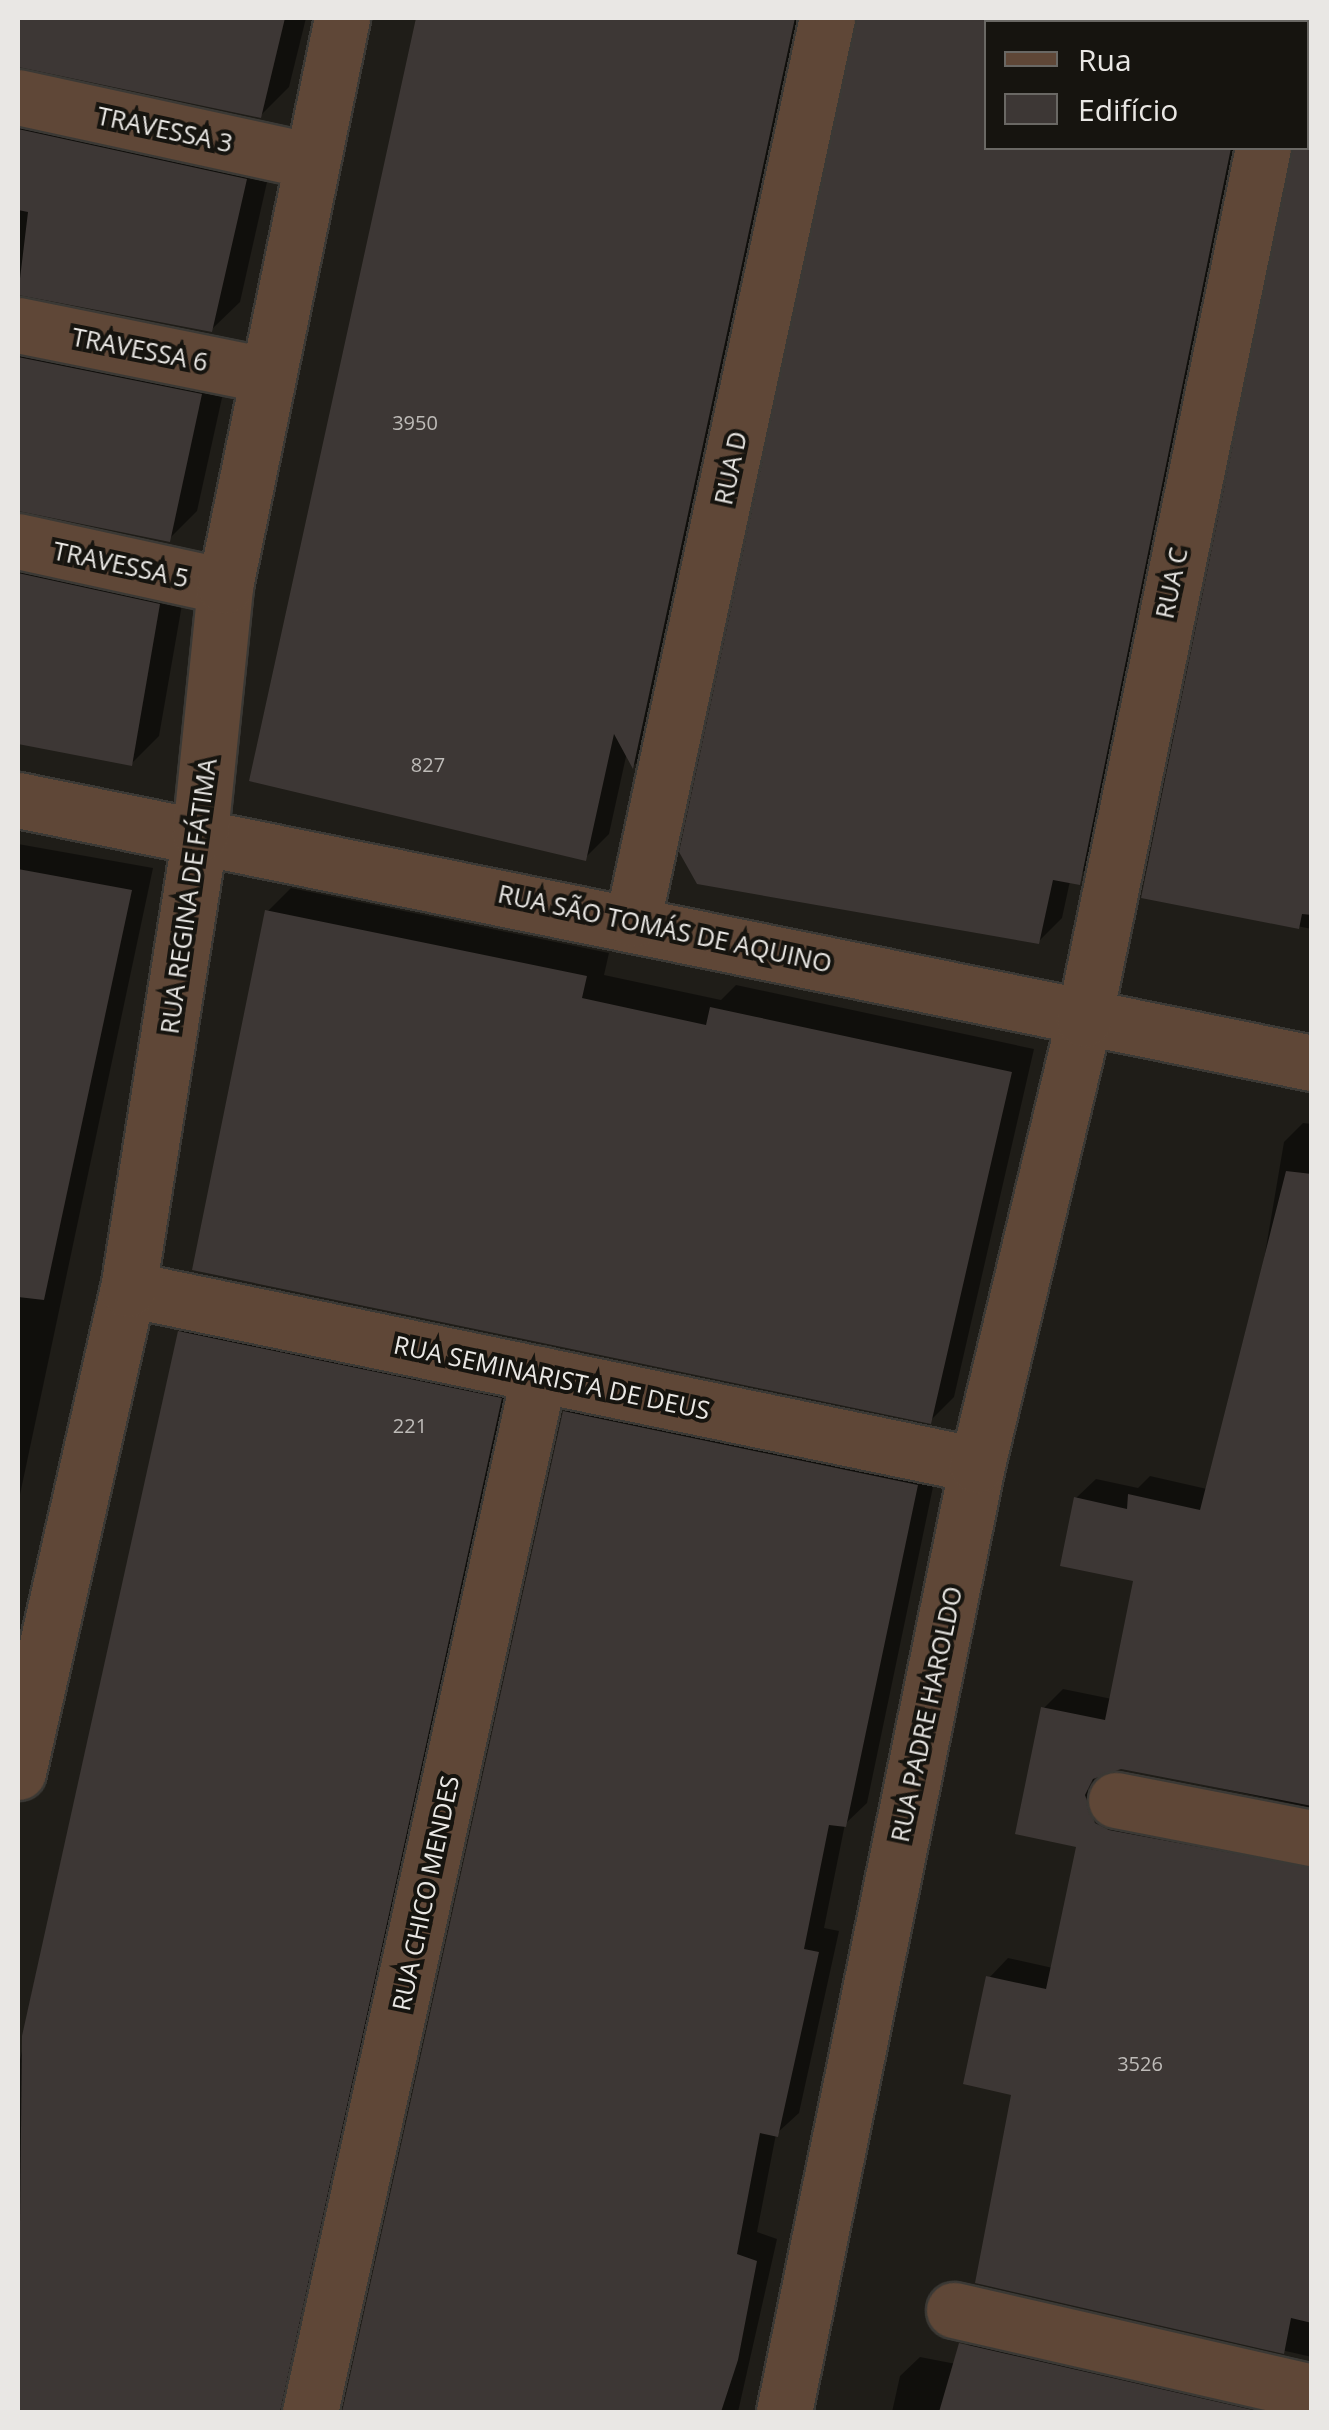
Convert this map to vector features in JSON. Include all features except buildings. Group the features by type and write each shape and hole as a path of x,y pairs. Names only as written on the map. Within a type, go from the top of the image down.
{"street":[{"name":"RUA REGINA DE FÁTIMA","path":"18,1772 128,1289 200,833 224,586 262,374 342,18"},
{"name":"RUA D","path":"633,919 827,18"},
{"name":"TRAVESSA 3","path":"18,97 312,161"},
{"name":"RUA C","path":"1084,1019 1263,150"},
{"name":"TRAVESSA 6","path":"18,325 262,374"},
{"name":"TRAVESSA 5","path":"18,542 224,586"},
{"name":"RUA SÃO TOMÁS DE AQUINO","path":"18,800 633,919 1084,1019 1312,1063"},
{"name":"RUA PADRE HAROLDO","path":"784,2412 977,1465 1084,1019"},
{"name":"RUA SEMINARISTA DE DEUS","path":"128,1289 977,1465"},
{"name":"RUA CHICO MENDES","path":"310,2412 540,1374"},
{"path":"1116,1800 1312,1838"},
{"path":"954,2310 1312,2392"}]}
